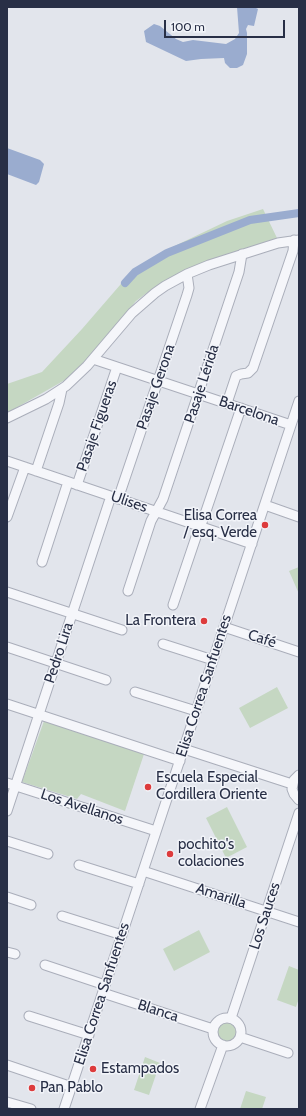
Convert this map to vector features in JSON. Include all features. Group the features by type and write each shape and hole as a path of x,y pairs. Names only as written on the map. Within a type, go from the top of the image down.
{"street":[{"path":"7,418 62,390 80,373 143,303 165,286 187,274 209,265 278,243 297,240 253,368 248,373 236,376 227,404"},
{"name":"Pasaje Lérida","path":"128,591 151,521 164,499 239,272 242,254"},
{"name":"Pasaje Gerona","path":"115,497 158,380 187,295 187,274"},
{"name":"Barcelona","path":"93,359 291,425"},
{"name":"Pasaje Figueras","path":"42,562 117,367"},
{"path":"36,471 62,390"},
{"name":"Elisa Correa Sanfuentes","path":"64,1109 299,401"},
{"path":"173,605 241,408"},
{"name":"Ulises","path":"7,461 252,544"},
{"path":"7,517 25,467"},
{"name":"Pedro Lira","path":"7,811 11,784 39,715 72,614 115,497"},
{"path":"264,505 299,517"},
{"path":"7,592 122,630"},
{"name":"Café","path":"224,627 299,652"},
{"path":"163,644 213,660"},
{"path":"7,648 106,680"},
{"path":"136,692 196,711"},
{"path":"7,704 180,761"},
{"path":"184,749 292,784"},
{"path":"299,775 292,784 294,794 299,800"},
{"name":"Los Avellanos","path":"11,784 156,831"},
{"name":"Los Sauces","path":"231,1018 299,813"},
{"path":"7,841 48,854"},
{"path":"79,865 139,884"},
{"name":"Amarilla","path":"143,871 299,922"},
{"path":"7,897 31,905"},
{"path":"62,916 122,935"},
{"name":"Blanca","path":"46,965 104,989 213,1029"},
{"path":"29,1016 89,1035"},
{"path":"222,1018 231,1018 235,1020 240,1028 240,1037 231,1045 223,1045 216,1041 213,1029 215,1024 222,1018"},
{"path":"240,1037 288,1053"},
{"path":"200,1109 223,1045"},
{"path":"7,1065 72,1087"},
{"path":"7,1102 31,1109"}],"green space":[{"path":"263,209 277,238 224,256 152,289 136,301 80,368 65,380 7,413 7,384 42,372 82,329 133,270 162,252 227,221"},
{"path":"299,567 299,594 289,571"},
{"path":"277,687 288,708 250,728 239,708"},
{"path":"44,721 144,754 125,811 81,794 77,799 22,782"},
{"path":"227,807 247,847 226,858 206,818"},
{"path":"199,930 210,952 174,971 163,949"},
{"path":"289,966 299,970 299,998 296,1007 277,1000"},
{"path":"227,1020 236,1023 239,1032 236,1041 227,1044 218,1041 215,1032 218,1023"},
{"path":"145,1057 160,1063 149,1095 134,1090"},
{"path":"246,1091 266,1097 262,1109 240,1109"}],"water":[{"path":"237,7 254,7 258,9 254,26 248,25 246,29 247,54 243,65 237,68 230,68 225,63 224,58 186,61 146,42 144,31 154,24 160,26 176,39 183,42 193,40 226,44 235,39 239,33"},
{"path":"7,148 40,160 44,164 39,182 36,185 7,174"}],"waterway":[{"path":"125,283 135,272 167,253 250,220 299,213"}],"place":[{"name":"Elisa Correa / esq. Verde","path":"265,525"},
{"name":"La Frontera","path":"204,621"},
{"name":"Escuela Especial Cordillera Oriente","path":"148,787"},
{"name":"pochito's colaciones","path":"170,854"},
{"name":"Estampados","path":"93,1069"},
{"name":"Pan Pablo","path":"32,1088"}]}
